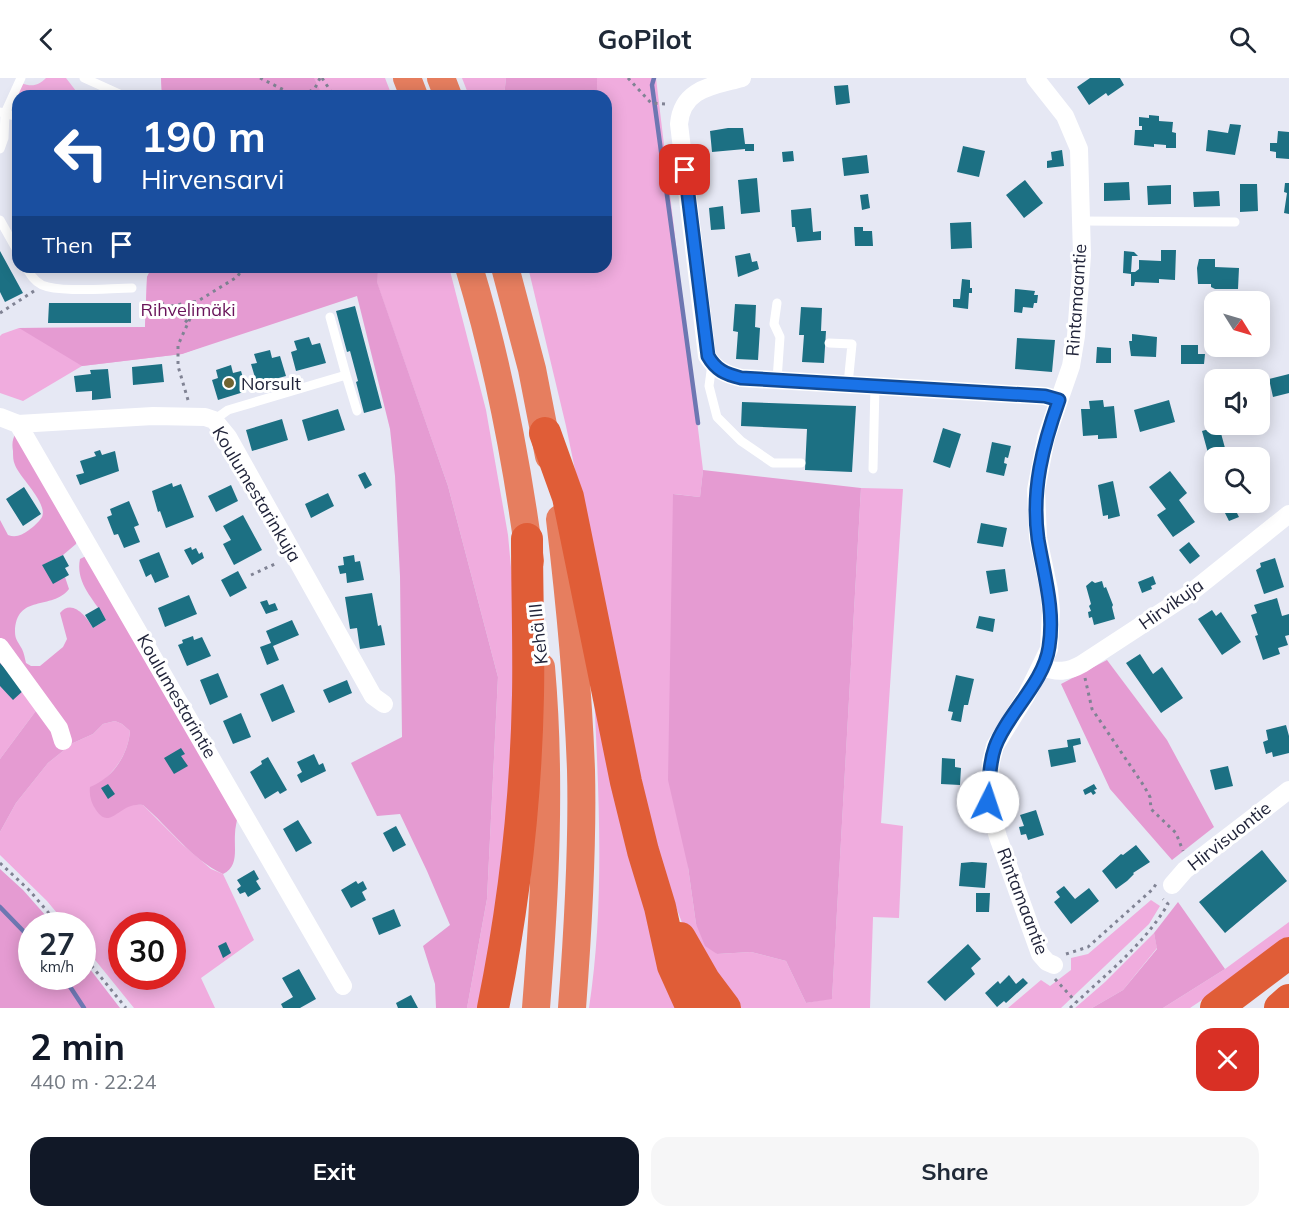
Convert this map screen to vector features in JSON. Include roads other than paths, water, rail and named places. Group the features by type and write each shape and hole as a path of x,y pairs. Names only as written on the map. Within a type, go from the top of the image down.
{"highway":[{"name":"Kehä III","path":"471,273 501,392 516,466 527,540 543,687 546,766 543,921 536,1008"},
{"name":"Kehä III","path":"507,273 529,358 545,433 557,501 571,616 581,773 578,930 572,1008"},
{"path":"545,433 568,497 626,782 643,851 660,907 673,966 692,1008"},
{"path":"494,1008 515,878 525,774 528,694 527,540"},
{"path":"660,907 704,980 725,1008"},
{"path":"1216,1008 1289,953"},
{"path":"1280,1008 1289,1000"}],"street":[{"path":"742,78 695,93 680,112 679,124 706,344 712,364 725,374 741,378 1045,396 1059,400"},
{"name":"Rintamaantie","path":"1035,78 1065,116 1079,149 1082,255 1076,336 1071,366 1046,438 1036,490 1038,538 1051,611 1049,649 1042,667 995,746 991,762 988,802 998,837 1040,954 1054,972"},
{"name":"Koulumestarinkuja","path":"18,424 153,416 206,419 228,437 373,696 384,704"},
{"path":"0,417 18,424"},
{"name":"Koulumestarintie","path":"18,424 344,986"},
{"name":"Hirvikuja","path":"1042,667 1054,672 1071,670 1082,664 1189,594 1289,513"},
{"path":"0,647 59,728 63,741"},
{"name":"Hirvisuontie","path":"1163,887 1289,790"}],"lane":[{"path":"84,78 110,90"},
{"path":"0,148 4,138 2,113 12,95"},
{"path":"0,220 12,241"},
{"path":"1081,220 1235,222"},
{"path":"30,273 34,280 42,285 56,288 132,288"},
{"path":"777,303 774,324 780,337 777,380"},
{"path":"330,317 357,411"},
{"path":"829,343 852,344 848,384"},
{"path":"712,364 709,386 717,417 741,441 773,463 801,463"},
{"path":"206,419 228,410 346,375"},
{"path":"873,469 875,386"}],"waterway":[{"path":"654,78 652,85 698,423"},
{"path":"0,907 18,926"},
{"path":"72,990 84,1008"}],"place":[{"name":"Norsult","path":"229,383"}],"park label":[{"name":"Rihvelimäki","path":"188,309"}]}
